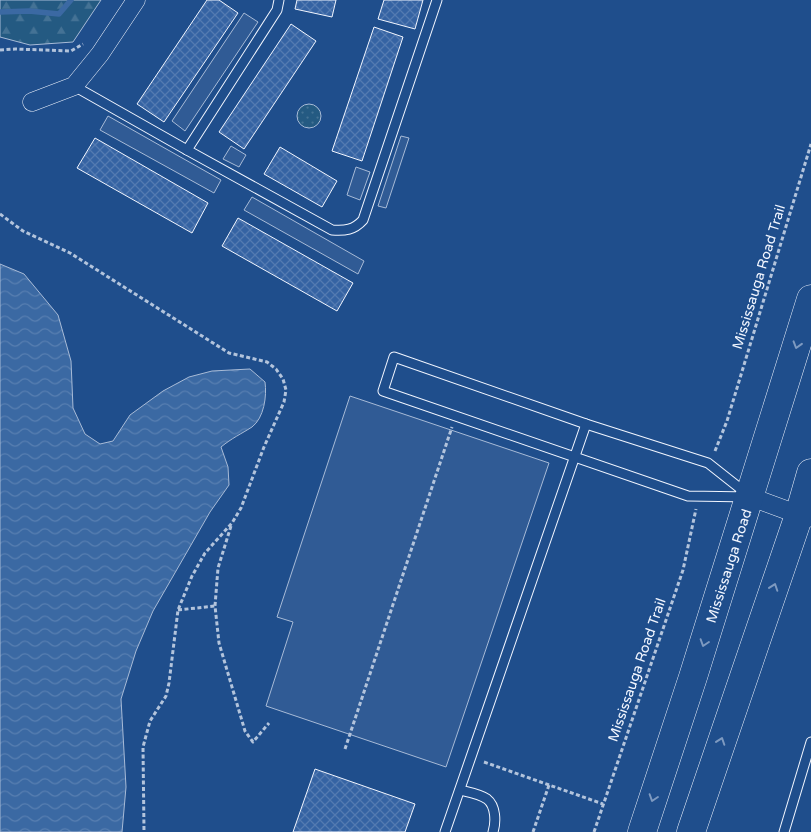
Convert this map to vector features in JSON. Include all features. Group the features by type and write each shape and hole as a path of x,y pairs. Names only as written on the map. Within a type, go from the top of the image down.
{"main road":[{"name":"Mississauga Road","path":"642,832 751,497 811,299"},
{"path":"691,832 805,517 811,473"}],"street":[{"path":"32,102 74,86 100,54 136,0"},
{"path":"751,497 805,517"}],"lane":[{"path":"186,150 277,10 279,0"},
{"path":"74,86 332,230 345,231 357,227 366,213 437,0"},
{"path":"394,357 586,424 708,463 751,497 688,496 383,391 394,357"},
{"path":"445,832 586,424"},
{"path":"784,832 811,742"},
{"path":"460,790 487,798 495,816 493,832"}],"path":[{"path":"0,50 70,51 84,44 88,39"},
{"name":"Mississauga Road Trail","path":"717,443 727,421 811,144"},
{"path":"0,214 23,231 70,253 229,353 267,362 276,369 283,379 286,390 284,402 264,447 241,508 232,523 205,553 192,576 178,610 166,696 150,721 143,747 144,832"},
{"path":"345,749 456,416"},
{"name":"Mississauga Road Trail","path":"594,832 683,570 691,538 694,514"},
{"path":"232,523 218,568 215,606 219,643 245,731 253,742 269,723"},
{"path":"178,610 215,606"},
{"path":"471,757 603,804"},
{"path":"533,832 549,785"}],"green space":[{"path":"0,0 101,0 73,42 30,45 0,37"},
{"path":"309,104 318,107 321,116 318,125 309,128 300,125 297,116 300,107"}],"shaded area":[{"path":"244,13 258,22 185,131 172,121"},
{"path":"108,116 221,180 214,193 100,130"},
{"path":"401,136 409,138 386,208 378,206"},
{"path":"231,146 246,155 239,167 223,159"},
{"path":"356,167 370,172 360,200 347,195"},
{"path":"252,197 364,261 358,274 244,210"},
{"path":"350,396 549,463 446,767 266,706 293,622 277,617"}],"water":[{"path":"0,264 24,274 58,315 71,361 73,408 85,434 100,444 113,441 130,415 163,391 189,377 212,371 250,369 265,382 264,406 256,423 221,447 228,467 229,485 210,512 153,611 136,651 121,699 126,787 122,832 0,832"}],"building":[{"path":"207,0 219,0 238,13 164,122 137,104"},
{"path":"297,0 336,0 332,17 295,9"},
{"path":"384,0 423,0 415,29 378,19"},
{"path":"291,24 316,41 244,149 219,132"},
{"path":"374,27 403,37 362,161 332,151"},
{"path":"95,138 208,203 192,233 77,168"},
{"path":"280,147 337,181 322,207 264,174"},
{"path":"238,218 353,283 337,311 222,246"},
{"path":"315,769 415,804 405,832 293,832"}],"waterway":[{"path":"0,12 29,11 59,14 71,0"}]}
